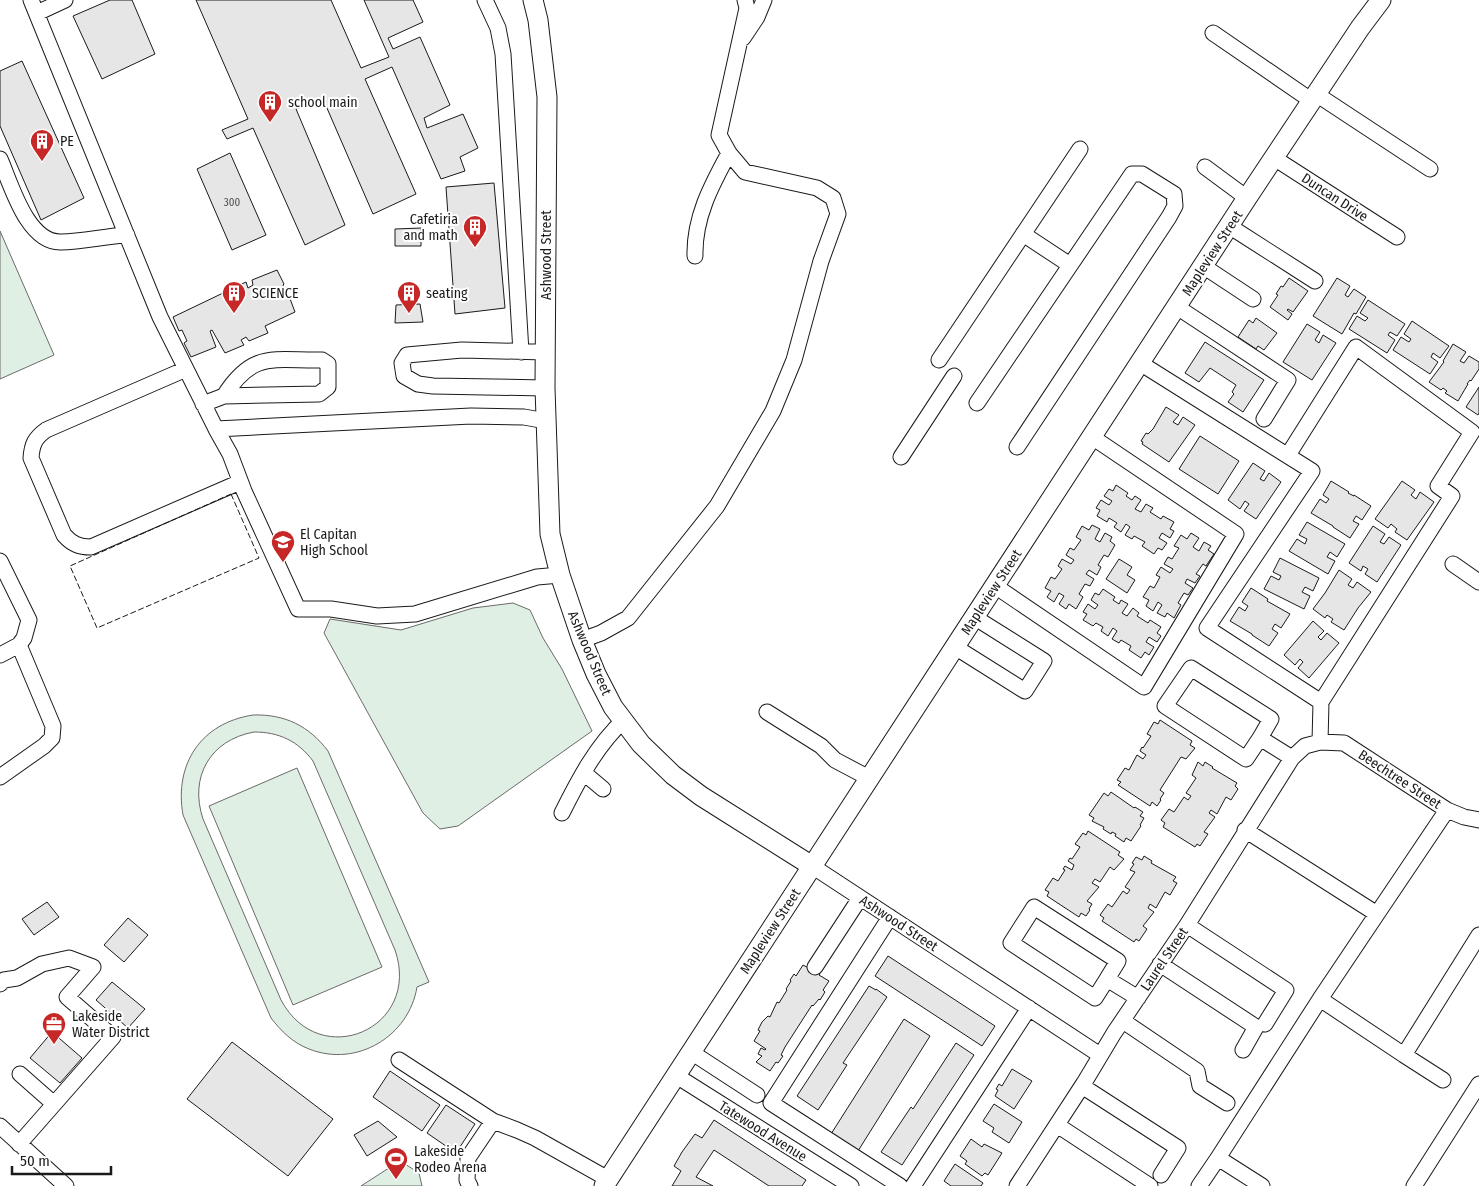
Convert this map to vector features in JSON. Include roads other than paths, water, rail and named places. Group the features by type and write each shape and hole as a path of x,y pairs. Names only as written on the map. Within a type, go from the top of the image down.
{"main road":[{"name":"Ashwood Street","path":"533,0 538,20 547,98 545,388 550,534 560,575 582,640 596,674 613,707 641,744 673,775 700,796 812,866"},
{"name":"Mapleview Street","path":"606,1183 1229,226 1360,28 1381,0"}],"street":[{"path":"65,0 34,7 160,317 230,454 240,482 298,609 330,609 377,616 415,614 537,577 560,575"},
{"path":"485,0 498,28 504,54 521,352"},
{"path":"582,640 601,633 628,618 717,506 773,412 794,360 821,261 838,214 834,198 817,188 745,172 729,154 719,135 747,8 745,0"},
{"path":"739,42 753,25 764,0"},
{"path":"1213,33 1430,169"},
{"path":"939,360 1080,149"},
{"path":"695,256 695,239 701,212 715,179 729,154"},
{"name":"Duncan Drive","path":"1274,158 1397,237"},
{"path":"0,159 28,223 37,233 59,243 127,235"},
{"path":"1205,167 1248,198"},
{"path":"976,403 1132,174 1142,174 1174,194 1175,206 1169,217 1017,447"},
{"path":"1229,226 1315,280"},
{"path":"1023,234 1070,265"},
{"path":"1203,266 1253,299"},
{"path":"1177,307 1288,380 1264,419"},
{"path":"1288,455 1356,347 1472,432 1438,486 1452,496 1321,702 1320,742"},
{"path":"545,352 462,350 407,355 402,364 404,376 418,384 433,386 545,388"},
{"path":"203,404 224,396 319,394 328,387 328,364 322,360 265,360 254,364 239,374 224,396"},
{"path":"1140,363 1312,471 1207,628 1321,702"},
{"path":"186,368 46,430 37,437 32,446 31,458 64,535 80,547 91,548 240,482"},
{"path":"901,457 954,376"},
{"path":"216,429 471,416 524,417 546,421"},
{"path":"995,586 1144,687 1236,534 1092,437"},
{"path":"0,561 29,620 24,638 19,645 0,654"},
{"path":"1453,564 1479,582"},
{"path":"955,647 1025,691 1044,661 974,617"},
{"path":"0,777 44,746 52,738 53,726 19,645"},
{"path":"1191,668 1271,719 1260,738 1246,759 1165,706 1191,668"},
{"path":"767,712 821,746 835,760 869,778"},
{"path":"562,813 603,742 624,720"},
{"path":"1260,738 1292,758"},
{"name":"Laurel Street","path":"1017,1186 1100,1055 1187,925 1292,758 1305,746 1320,742"},
{"name":"Beechtree Street","path":"1320,742 1344,743 1447,810 1464,817 1479,820"},
{"path":"584,773 603,789"},
{"path":"1200,1186 1320,999 1447,810"},
{"path":"1245,830 1377,914"},
{"name":"Ashwood Street","path":"812,866 1100,1055"},
{"path":"814,967 860,898"},
{"path":"1034,907 1118,961 1107,979 1095,998 1011,944 1034,907"},
{"path":"890,917 771,1103 900,1186"},
{"path":"1187,925 1286,990 1264,1024"},
{"path":"1404,1055 1479,935"},
{"path":"0,984 4,980 17,978 42,964 69,958 93,967 67,997 113,1037 19,1144"},
{"path":"1160,964 1256,1027 1243,1050"},
{"path":"1107,979 1138,998"},
{"path":"1320,999 1443,1080"},
{"path":"913,1186 1028,1008"},
{"path":"1123,1021 1198,1071 1200,1086 1227,1104"},
{"path":"691,1052 757,1095"},
{"path":"399,1060 493,1121 535,1138 606,1183"},
{"path":"20,1074 54,1104"},
{"name":"Tatewood Avenue","path":"676,1075 851,1186"},
{"path":"1414,1186 1479,1084"},
{"path":"1057,1125 1156,1180 1178,1148 1082,1086"},
{"path":"470,1186 467,1180 468,1158 493,1121"},
{"path":"0,1126 66,1186"},
{"path":"1218,1158 1262,1186"}],"place":[{"name":"school main","path":"270,123"},
{"name":"PE","path":"42,162"},
{"name":"Cafetiria and math","path":"475,248"},
{"name":"SCIENCE","path":"234,314"},
{"name":"seating","path":"409,314"},
{"name":"El Capitan High School","path":"283,563"},
{"name":"Lakeside Water District","path":"54,1045"},
{"name":"Lakeside Rodeo Arena","path":"396,1180"}]}
